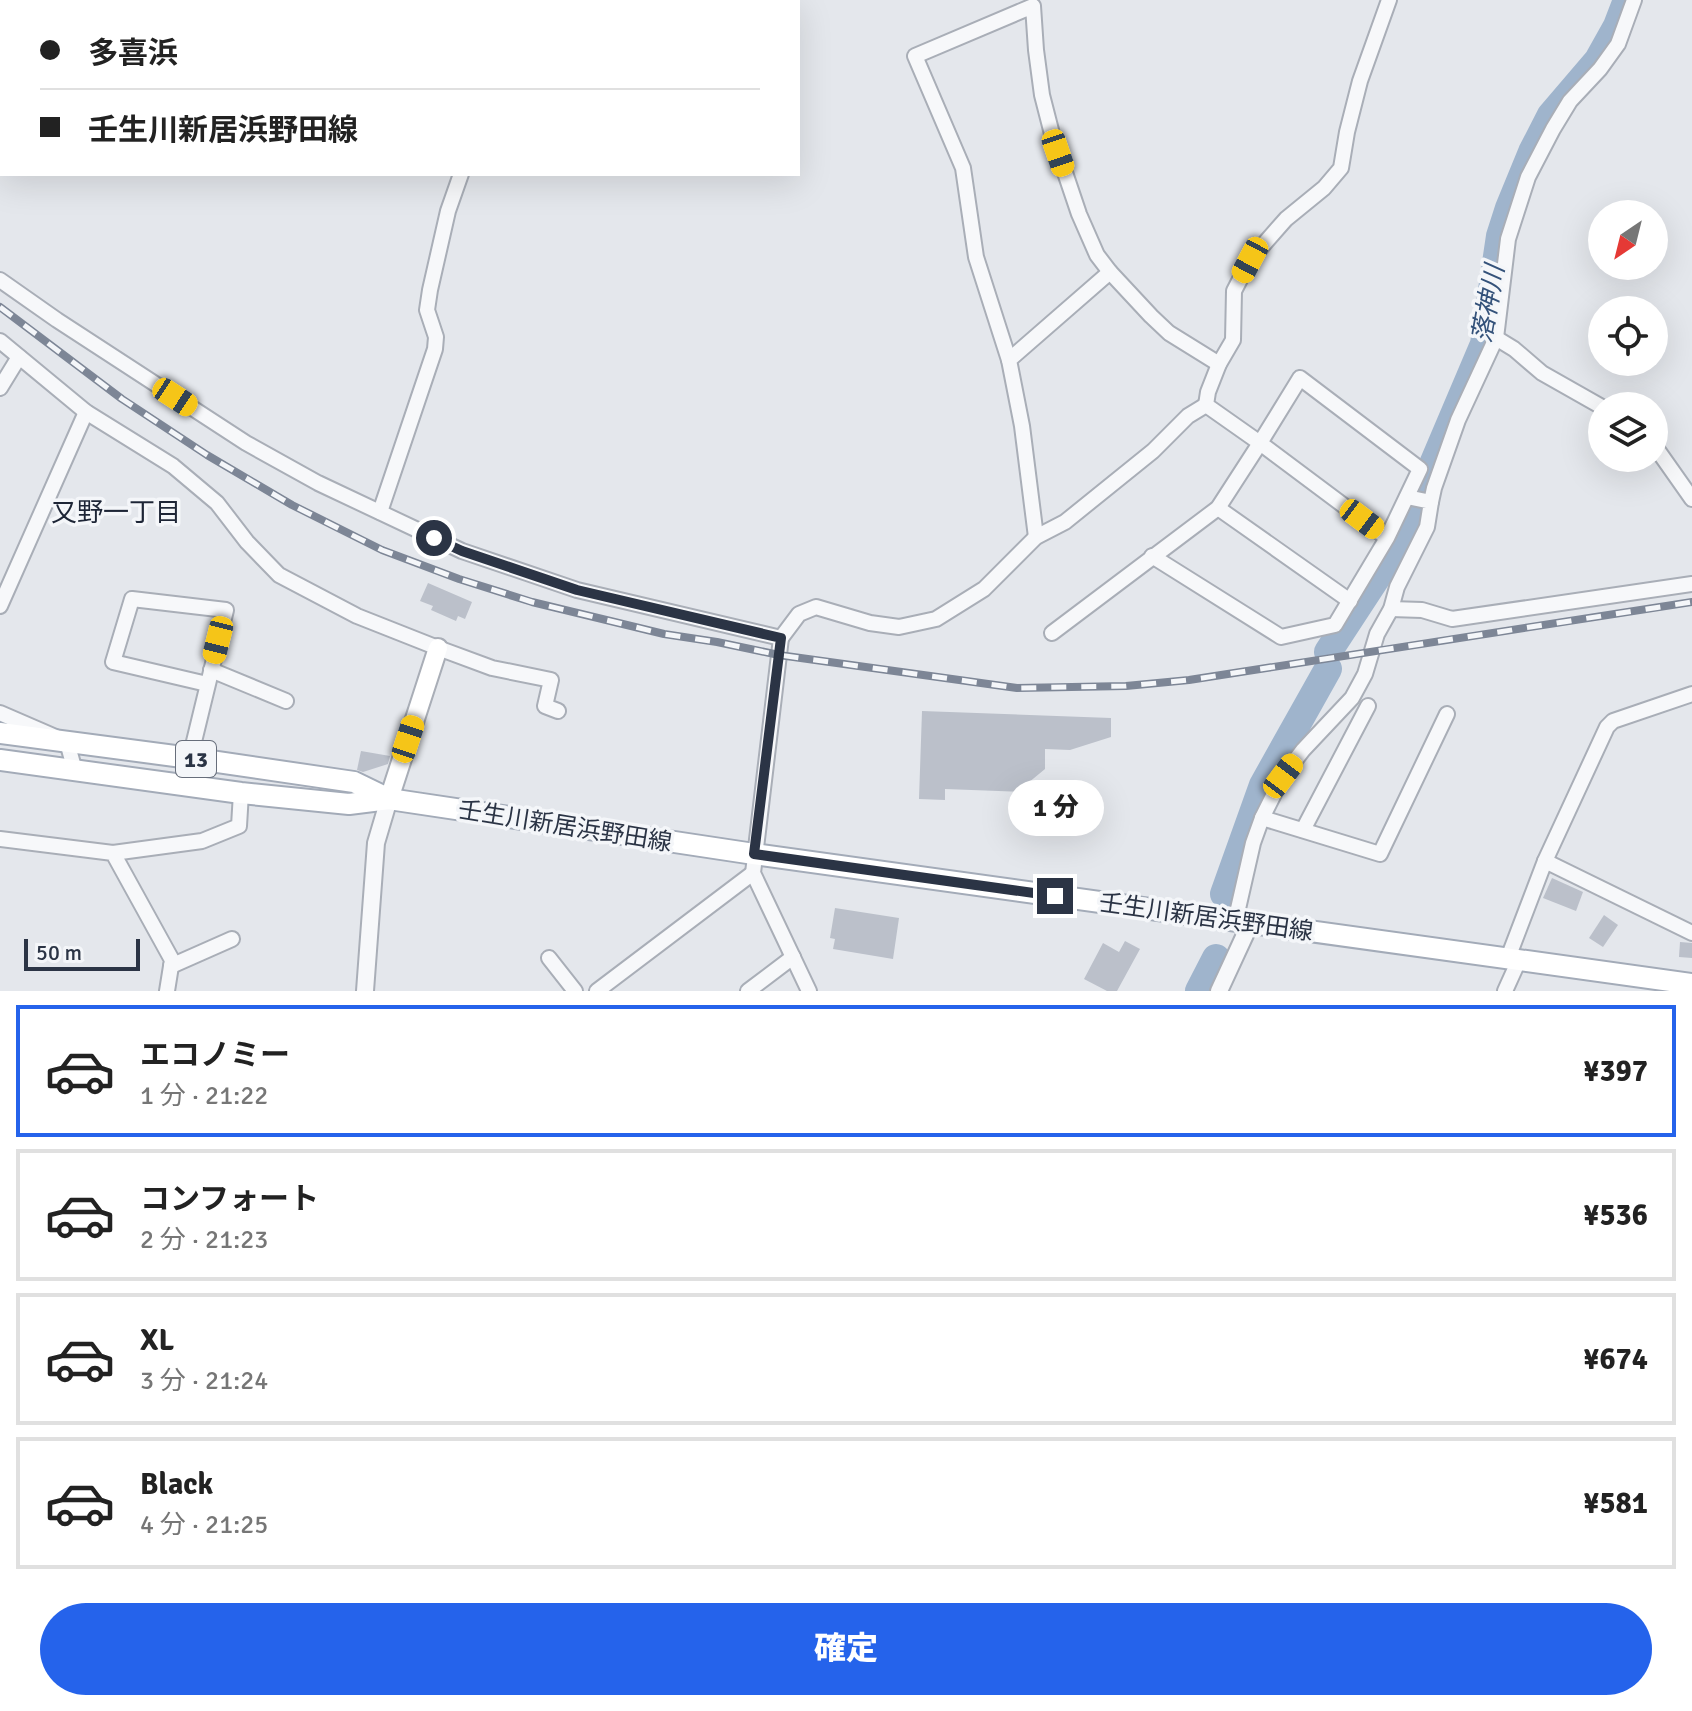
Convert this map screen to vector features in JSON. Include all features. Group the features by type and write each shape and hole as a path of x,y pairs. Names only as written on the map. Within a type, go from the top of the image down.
{"main road":[{"path":"389,799 438,648"},
{"name":"壬生川新居浜野田線","path":"0,733 354,782 389,799 753,864 1243,923 1692,984"},
{"name":"壬生川新居浜野田線","path":"0,760 241,793 349,804 389,799"}],"street":[{"path":"809,991 753,864 781,638 799,614 816,607 870,623 899,627 936,619 984,589 1036,537 1065,522 1153,451 1188,416 1206,405 1219,364 1233,340 1234,291 1250,260 1286,219 1324,188 1341,168 1360,81 1389,0"},
{"path":"1219,991 1243,923 1253,843 1262,818 1283,776 1352,698 1365,674 1377,634 1391,609 1397,587 1427,527 1434,488 1458,420 1496,338 1508,239 1528,177 1570,101 1618,44 1634,0"},
{"path":"1036,537 1022,426 1009,360 976,257 963,168 915,56 1033,6 1040,80 1052,134 1079,214 1097,255 1169,333 1219,364"},
{"path":"380,512 435,349 436,337 427,310 448,211 460,176"},
{"path":"1009,360 1110,272"},
{"path":"0,280 246,443 318,483 462,551 577,590 781,638"},
{"path":"1496,338 1542,373 1588,399"},
{"path":"0,341 86,412 173,466 217,503 247,542 279,575 357,616 438,648 492,668 551,680 545,706 558,711"},
{"path":"0,388 19,357"},
{"path":"1052,633 1152,556 1218,508 1300,378 1420,469 1387,538 1335,625 1281,637 1152,556"},
{"path":"1206,405 1387,538"},
{"path":"0,606 86,412"},
{"path":"1668,465 1692,499"},
{"path":"1408,497 1430,502"},
{"path":"1218,508 1350,601"},
{"path":"1391,609 1422,610 1452,619 1692,584"},
{"path":"190,758 209,677 226,610 132,599 113,662 209,677 286,701"},
{"path":"1505,991 1545,861 1607,727 1613,721 1692,694"},
{"path":"1303,830 1368,706"},
{"path":"0,713 67,742 75,771"},
{"path":"1262,818 1380,854 1447,714"},
{"path":"0,839 113,853 202,841 239,826 241,793"},
{"path":"365,991 376,843 389,799"},
{"path":"113,853 172,960 167,991"},
{"path":"1545,861 1692,933"},
{"path":"597,991 753,864"},
{"path":"171,966 232,939"},
{"path":"748,991 793,957"},
{"path":"549,958 575,991"}],"building":[{"path":"428,583 472,602 465,619 458,616 456,621 431,610 433,606 420,601"},
{"path":"922,711 1111,718 1111,737 1070,750 1045,749 1045,769 1022,788 1022,792 945,789 945,800 919,799"},
{"path":"361,751 390,756 388,764 363,772 357,770"},
{"path":"1552,878 1583,892 1576,911 1543,898"},
{"path":"835,908 899,918 893,959 833,949 835,939 830,938"},
{"path":"1604,915 1618,925 1603,947 1589,938"},
{"path":"1125,941 1140,949 1117,991 1107,991 1084,979 1103,943 1119,952"},
{"path":"1680,942 1692,943 1692,958 1679,957"}],"waterway":[{"name":"落神川","path":"1328,652 1379,574 1422,490 1484,344 1500,236 1532,152 1551,115 1598,60 1627,0"},
{"name":"落神川","path":"1224,894 1263,785 1328,669"},
{"name":"落神川","path":"1199,991 1216,958"}],"railway":[{"path":"0,307 122,399 207,455 292,505 382,550 532,602 664,634 779,655 1017,688 1126,686 1189,680 1692,602"}],"district":[{"name":"又野一丁目","path":"116,513"}],"route":[{"path":"434,538 462,551 577,590 781,638 754,854 1055,896"}]}
